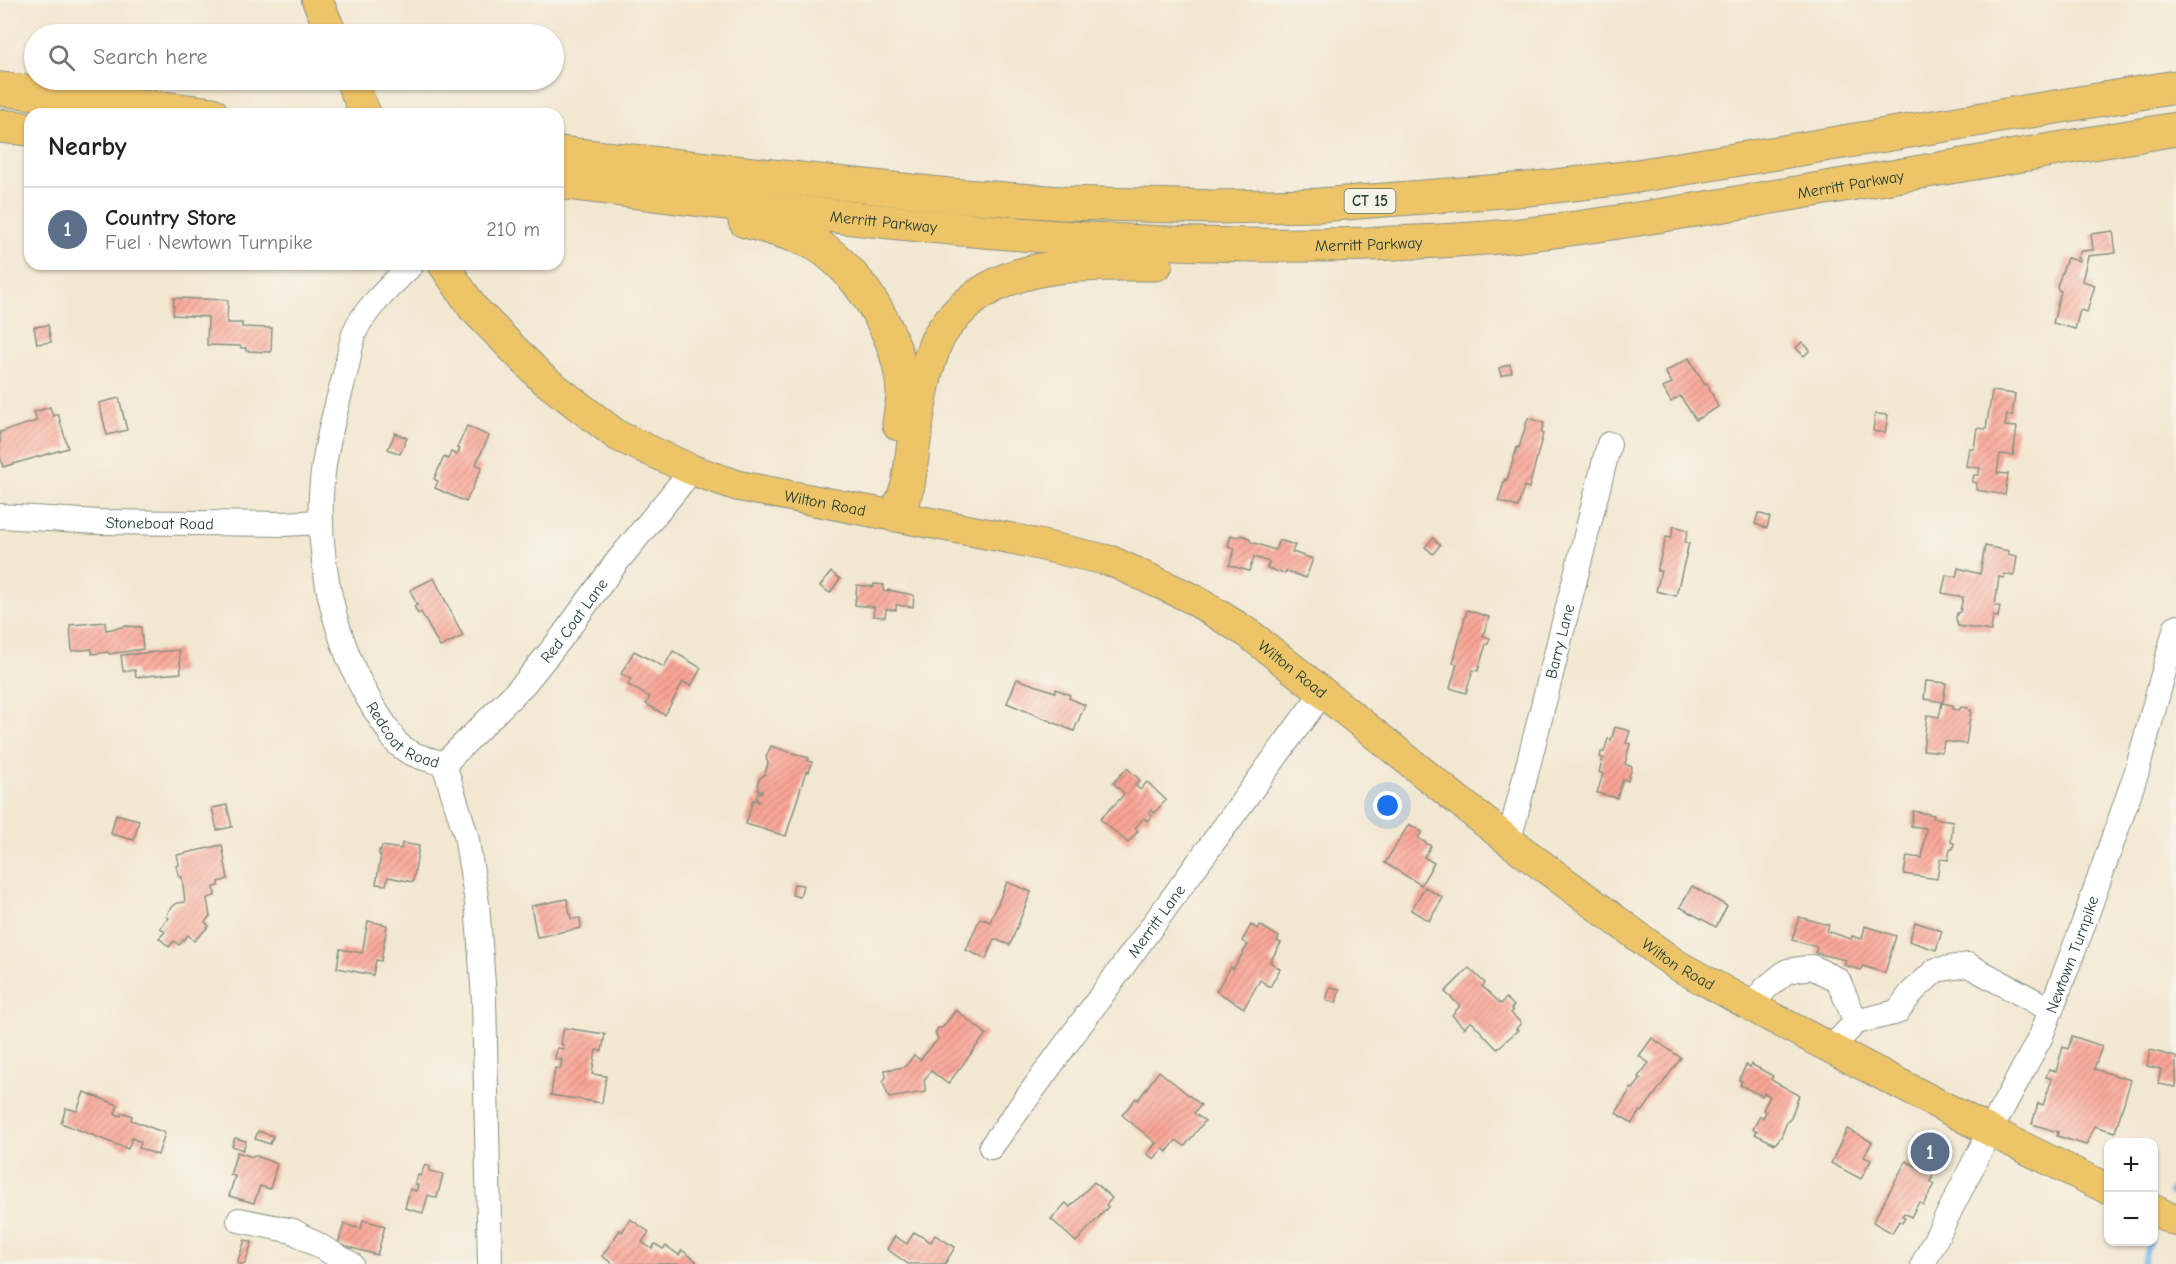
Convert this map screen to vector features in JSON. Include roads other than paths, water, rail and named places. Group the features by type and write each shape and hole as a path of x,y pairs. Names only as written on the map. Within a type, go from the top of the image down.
{"highway":[{"path":"0,80 24,85"},
{"name":"Merritt Parkway","path":"564,172 1039,201 1217,207 1319,205 1517,190 1625,178 2176,87"},
{"path":"0,89 160,108"},
{"path":"50,90 109,102"},
{"path":"0,126 24,128"},
{"name":"Merritt Parkway","path":"564,173 918,226 1147,244 1330,245 1543,233 1655,217 2176,129"},
{"path":"564,174 774,229 818,246 854,277 878,312 897,355 903,394 890,481 890,503 894,515"},
{"path":"894,515 908,484 922,392 933,349 944,329 958,311 983,290 1011,276 1038,269 1073,265 1263,262 1374,255 1543,233"}],"main road":[{"path":"317,0 328,24"},
{"path":"355,90 363,108"},
{"name":"Wilton Road","path":"447,270 473,308 542,378 618,436 692,470 740,486 1014,539 1111,561 1191,598 1248,633 1509,841 1675,964 1990,1131 2104,1187"},
{"path":"2158,1212 2176,1221"}],"street":[{"name":"Redcoat Road","path":"406,270 378,300 356,329 335,412 326,461 321,492 321,522 328,584 336,622 357,678 372,706 399,745 416,755 444,764 466,835 477,903 484,998 490,1264"},
{"name":"Barry Lane","path":"1509,841 1609,444"},
{"name":"Red Coat Lane","path":"444,764 524,684 559,641 616,563 692,470"},
{"name":"Stoneboat Road","path":"0,516 98,522 283,524 321,522"},
{"name":"Newtown Turnpike","path":"1923,1264 2041,1036 2136,774 2176,627"},
{"name":"Merritt Lane","path":"991,1147 1322,693"},
{"path":"1831,1048 1856,1022 1897,1012 1912,992 1936,970 1968,965 2051,1010"},
{"path":"1751,1006 1766,988 1787,971 1812,968 1838,980 1856,1022"},
{"path":"239,1220 293,1231 351,1264"}],"waterway":[{"path":"2171,1193 2176,1181"},
{"path":"2143,1264 2148,1246"}],"place":[{"name":"Country Store","path":"1930,1152"}]}
